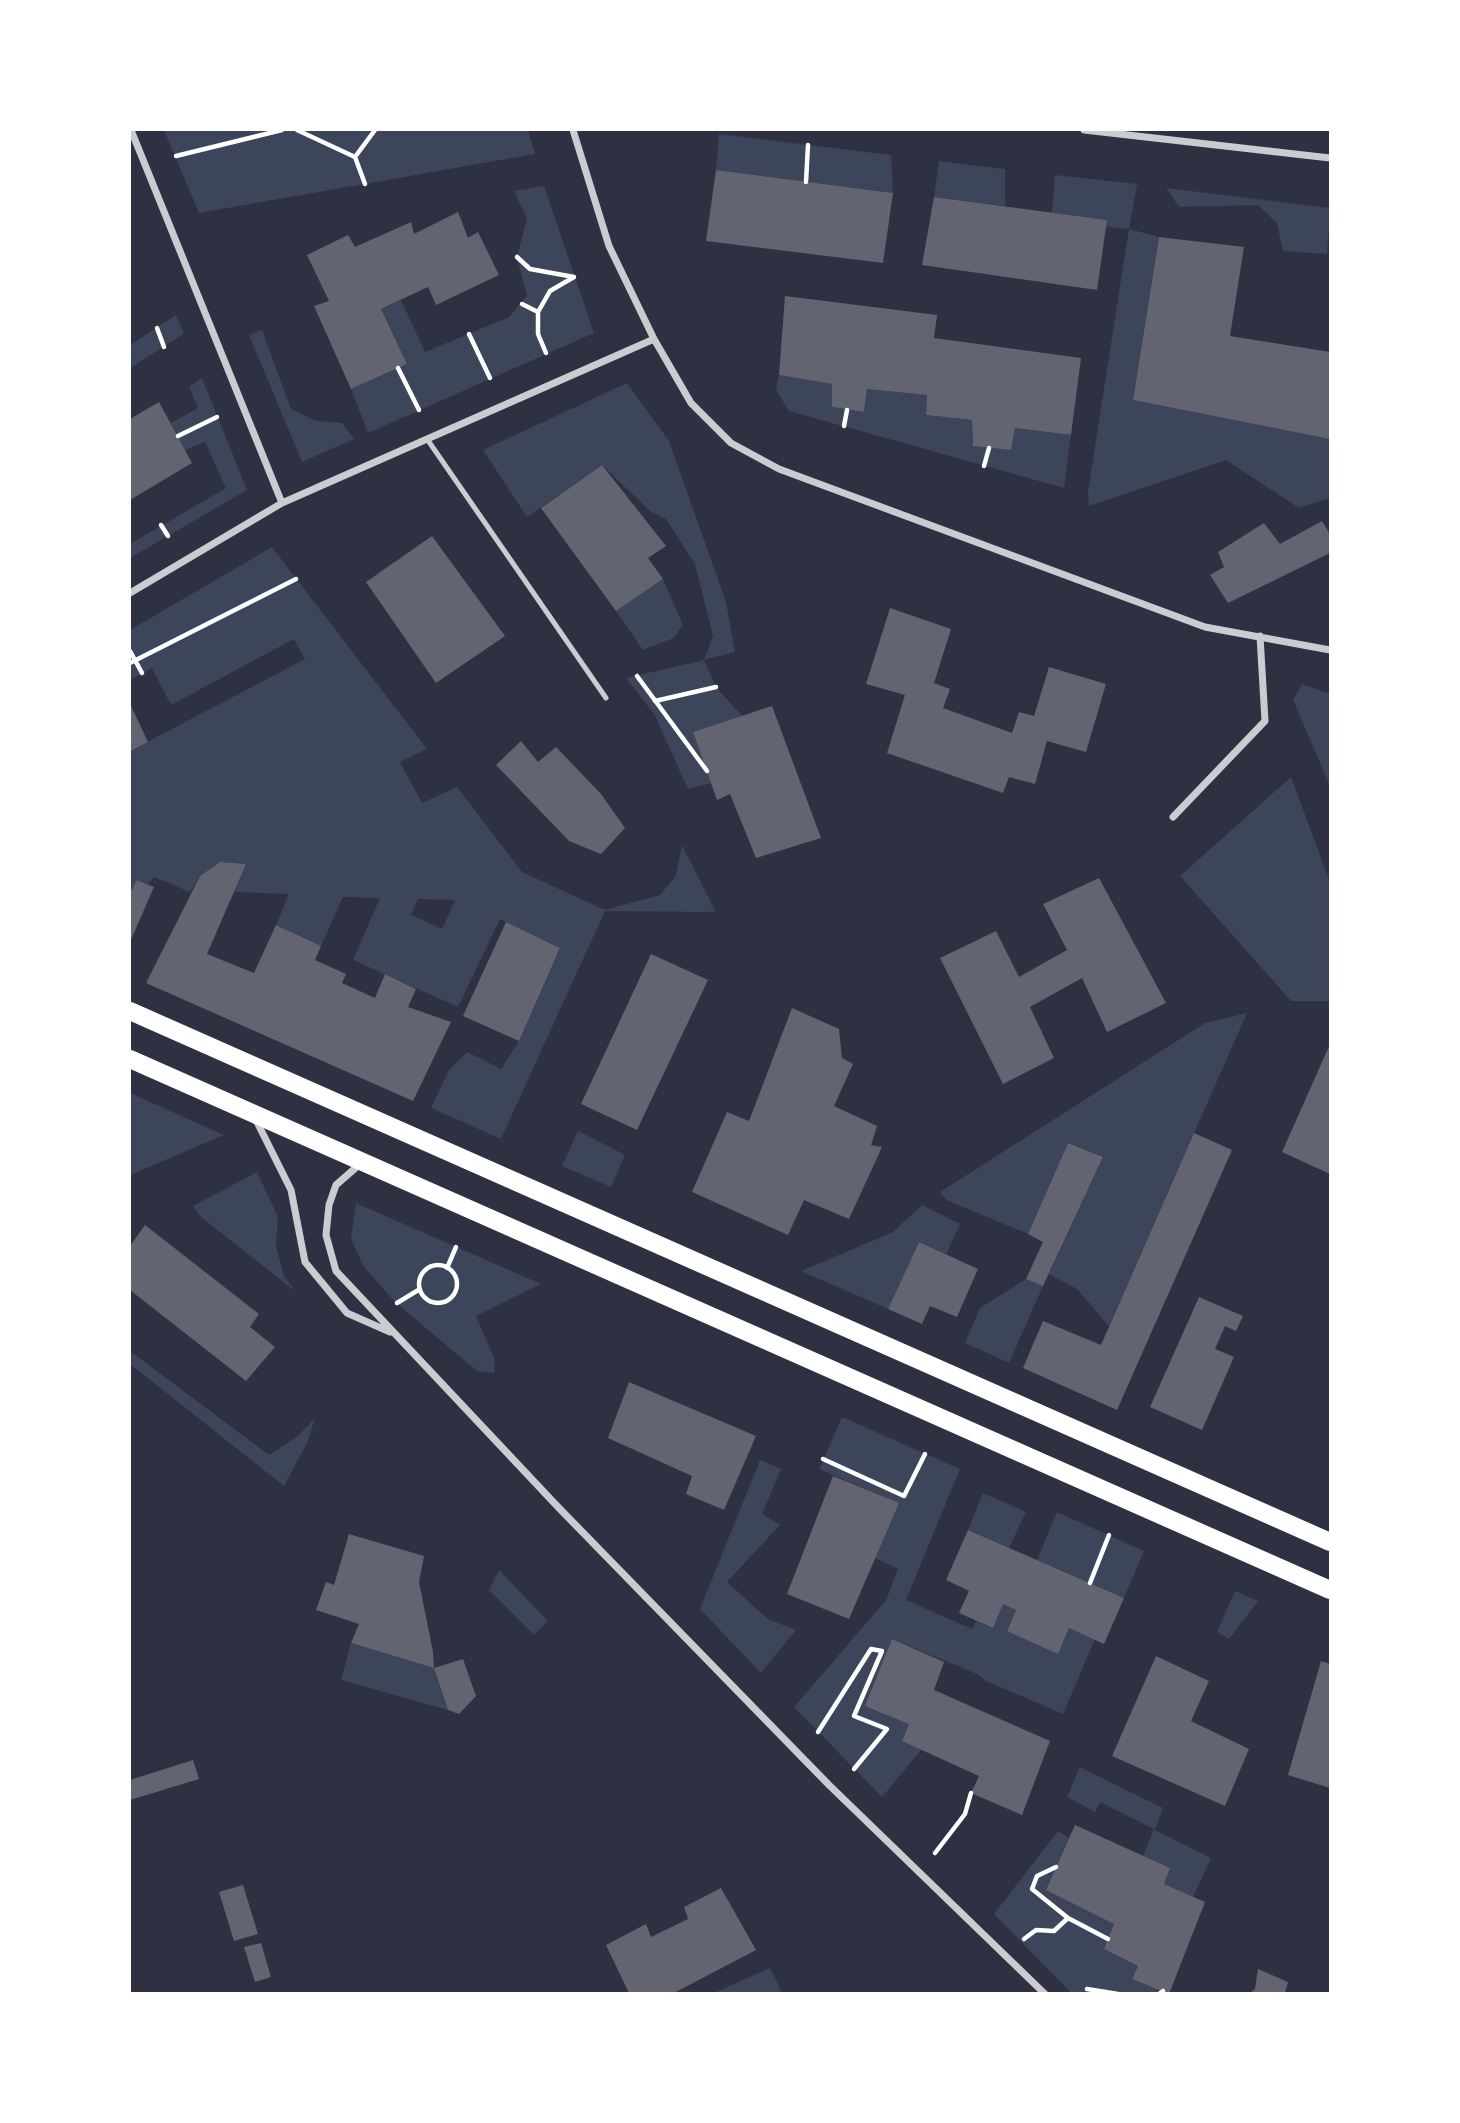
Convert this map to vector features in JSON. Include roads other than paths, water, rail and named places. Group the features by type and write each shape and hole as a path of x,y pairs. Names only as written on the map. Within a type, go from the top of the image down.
{"main road":[{"path":"130,1011 1331,1542"},
{"path":"130,1059 1331,1590"}],"street":[{"path":"131,130 282,503"},
{"path":"573,130 609,246 654,338 691,403 731,443 779,469 1205,627 1331,650"},
{"path":"1084,130 1331,158"},
{"path":"130,593 282,503 654,338"},
{"path":"1172,817 1265,721 1259,636"},
{"path":"253,1113 291,1190 305,1262 347,1313 395,1334"},
{"path":"363,1161 337,1185 329,1205 326,1235 336,1271 829,1785 1045,1993"}],"lane":[{"path":"428,439 606,698"}]}
